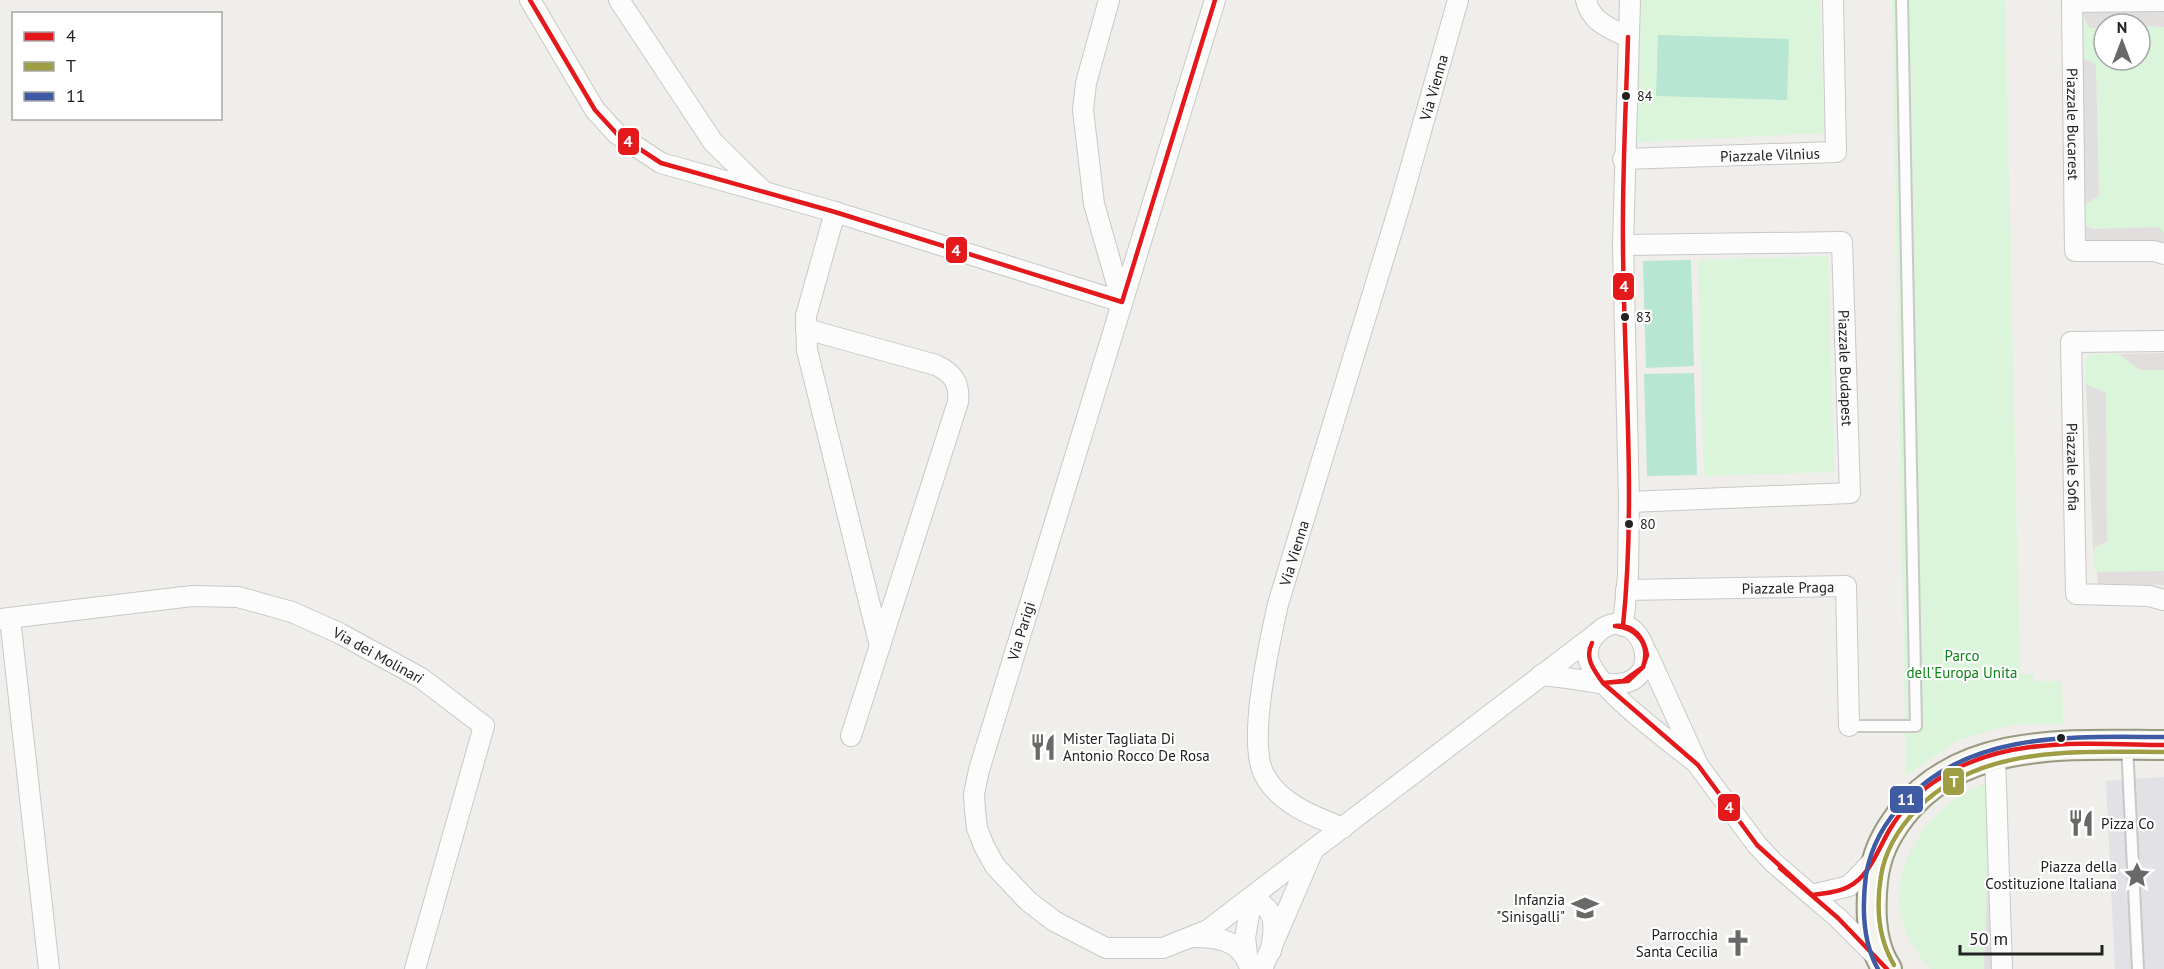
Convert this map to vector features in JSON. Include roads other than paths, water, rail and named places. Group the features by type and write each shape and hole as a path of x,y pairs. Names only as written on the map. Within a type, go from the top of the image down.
{"street":[{"path":"530,0 590,103 617,134 661,163 835,212 1122,302"},
{"path":"619,0 713,142 766,194"},
{"path":"1109,0 1086,83 1083,110 1094,204 1122,302"},
{"name":"Via Parigi","path":"1215,0 979,770 975,794 977,828 995,866 1028,902 1054,921 1106,948 1163,948 1208,930 1343,828"},
{"name":"Via Vienna","path":"1343,828 1306,812 1281,796 1264,775 1258,753 1265,667 1278,604 1402,198 1458,0"},
{"path":"1586,0 1588,9 1600,24 1628,37"},
{"path":"1623,626 1629,576 1623,159 1629,0"},
{"name":"Piazzale Vilnius","path":"1623,159 1836,152 1833,0"},
{"name":"Piazzale Bucarest","path":"2164,1 2072,2 2075,250 2154,251 2164,254"},
{"path":"835,212 811,296 806,329 807,350 880,646"},
{"name":"Piazzale Budapest","path":"1623,245 1842,242 1850,493 1629,502"},
{"path":"806,329 936,365 951,372 960,390 955,413 851,736"},
{"name":"Piazzale Sofia","path":"2164,341 2071,342 2076,594 2149,596 2164,600"},
{"name":"Piazzale Praga","path":"1626,590 1845,586 1849,726"},
{"name":"Via dei Molinari","path":"49,969 5,618 192,596 238,597 292,612 339,633 421,678 484,726 415,969"},
{"path":"1343,828 1596,634 1610,626 1623,626 1640,636 1698,765 1757,845 1885,966"},
{"path":"1596,634 1591,642 1588,656 1595,673 1603,683 1698,765"},
{"path":"1541,675 1603,683 1624,683 1633,679 1640,672 1647,653"},
{"path":"1885,966 1874,940 1870,909 1876,858 1890,828 1908,805 1934,782 1967,764 1995,755 2050,746 2164,745"},
{"path":"1995,755 2002,969"},
{"path":"1253,966 1271,951 1312,852"},
{"path":"1812,895 1849,886 1876,858"},
{"path":"1253,966 1245,938 1252,897 1266,905 1273,915 1271,951"},
{"path":"1190,937 1212,937 1229,941 1239,948 1253,966"}],"lane":[{"path":"1849,726 1916,726 1902,0"},
{"path":"2127,745 2138,969"}],"place":[{"name":"84","path":"1626,96"},
{"name":"83","path":"1625,317"},
{"name":"80","path":"1629,524"},
{"name":"Mister Tagliata Di Antonio Rocco De Rosa","path":"1043,747"},
{"name":"Pizza Co","path":"2081,823"},
{"name":"Piazza della Costituzione Italiana","path":"2137,875"},
{"name":"Infanzia \"Sinisgalli\"","path":"1585,908"},
{"name":"Parrocchia Santa Cecilia","path":"1738,943"}],"park label":[{"name":"Parco dell'Europa Unita","path":"1962,664"}]}
